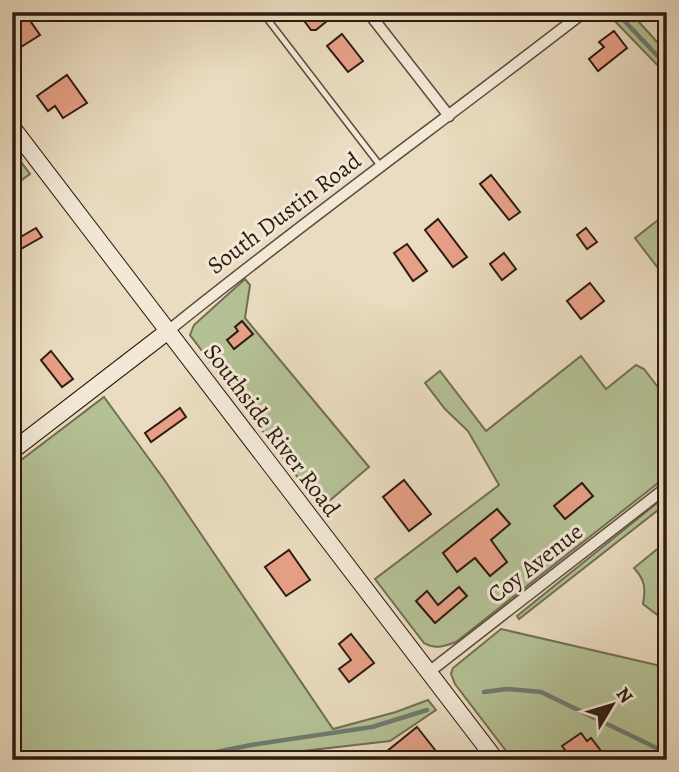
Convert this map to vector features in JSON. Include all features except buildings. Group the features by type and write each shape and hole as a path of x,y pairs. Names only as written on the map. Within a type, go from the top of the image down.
{"main road":[{"name":"Southside River Road","path":"12,127 496,760"},
{"name":"South Dustin Road","path":"12,451 168,331"}],"street":[{"path":"368,12 449,116"},
{"name":"South Dustin Road","path":"168,331 248,267 382,168 584,12"},
{"name":"Coy Avenue","path":"429,672 667,487"}],"lane":[{"path":"262,12 382,168"}],"green space":[{"path":"606,12 630,12 667,53 667,75"},
{"path":"12,150 30,174 12,187"},
{"path":"667,213 667,280 635,238"},
{"path":"245,279 250,285 245,318 369,467 321,508 190,335 194,325"},
{"path":"581,356 606,389 636,365 644,369 667,399 667,476 456,642 436,647 424,643 375,579 499,485 468,431 445,409 425,383 440,371 486,431"},
{"path":"104,397 163,478 333,729 396,712 428,700 436,710 390,741 268,755 248,760 12,760 12,467"},
{"path":"667,495 667,503 519,619 517,616"},
{"path":"667,541 667,760 513,760 455,684 451,674 453,668 501,629 661,666 660,617 643,604 644,584 634,568"}],"waterway":[{"path":"616,12 667,66"},
{"path":"484,692 507,689 541,692 667,753"},
{"path":"177,760 251,745 372,727 427,710"}]}
